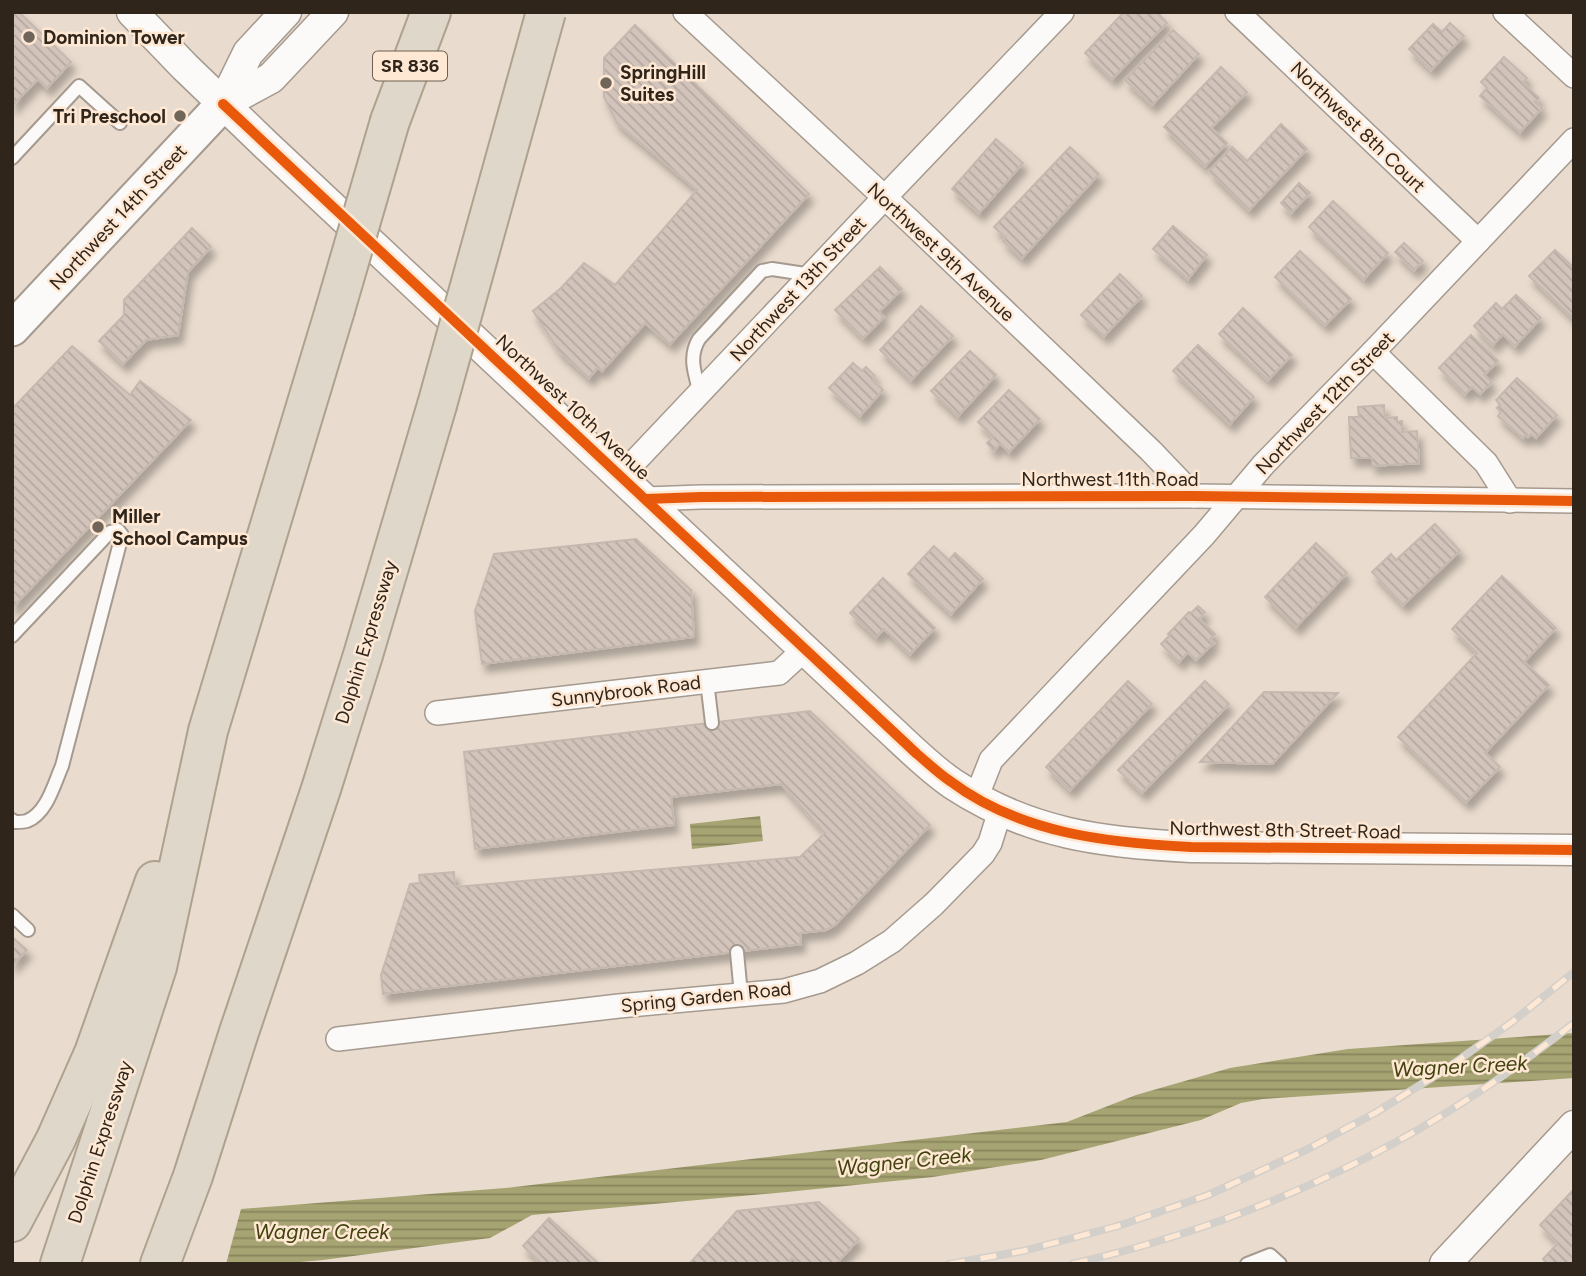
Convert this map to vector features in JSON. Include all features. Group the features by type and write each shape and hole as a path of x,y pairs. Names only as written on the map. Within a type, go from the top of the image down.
{"highway":[{"path":"390,121 411,12"},
{"name":"Dolphin Expressway","path":"60,1264 157,967 208,731 390,121 431,12"},
{"name":"Dolphin Expressway","path":"160,1264 193,1176 363,655 437,405 546,12"},
{"path":"12,1222 56,1139 94,1054 208,731"},
{"path":"188,1264 193,1176"}],"main road":[{"name":"Northwest 14th Street","path":"12,329 223,104"}],"street":[{"name":"Northwest 10th Avenue","path":"132,12 223,104 916,754 951,782 988,804"},
{"name":"Northwest 14th Street","path":"223,104 248,53 286,12"},
{"name":"Northwest 14th Street","path":"223,104 271,78 333,12"},
{"name":"Northwest 9th Avenue","path":"685,12 1141,442 1194,496"},
{"name":"Northwest 13th Street","path":"621,476 1062,12"},
{"name":"Northwest 8th Court","path":"1237,12 1478,241"},
{"path":"1505,12 1574,76"},
{"name":"Northwest 12th Street","path":"988,804 991,760 1204,535 1264,464 1574,140"},
{"path":"1373,352 1486,463 1510,501"},
{"name":"Northwest 11th Road","path":"646,499 1238,496 1574,501"},
{"name":"Sunnybrook Road","path":"437,713 779,673 805,649"},
{"name":"Northwest 8th Street Road","path":"988,804 1032,824 1073,835 1132,844 1191,848 1574,850"},
{"name":"Spring Garden Road","path":"338,1039 618,1006 784,991 820,981 892,942 983,854 990,843 988,804"},
{"path":"1446,1264 1574,1126"}],"lane":[{"path":"12,158 79,86 120,123"},
{"path":"700,393 694,371 694,347 762,271 772,269 812,275"},
{"path":"12,636 110,532 118,530 122,535 62,766 47,801 37,813 26,822 12,820"},
{"path":"707,681 712,723"},
{"path":"12,915 28,930"},
{"path":"737,952 741,995"},
{"path":"1247,1264 1269,1255 1280,1264"}],"water":[{"path":"760,816 763,841 692,849 690,824"},
{"name":"Wagner Creek","path":"1574,1033 1574,1078 1263,1099 1241,1103 1201,1120 1041,1160 933,1177 532,1215 490,1238 323,1260 278,1264 226,1264 241,1209 505,1188 1067,1122 1136,1095 1230,1068 1348,1049"}],"building":[{"name":"Dominion Tower","path":"12,12 19,12 71,62 47,88 38,79 12,106"},
{"path":"1124,12 1157,12 1167,23 1112,79 1085,53"},
{"path":"1450,23 1464,36 1431,70 1409,49 1433,24 1442,32"},
{"path":"635,25 809,194 670,344 645,323 602,371 598,367 589,378 559,351 533,311 561,288 584,263 615,285 697,190 617,123 604,97 604,58"},
{"path":"1173,30 1199,54 1152,105 1125,80"},
{"path":"1504,57 1527,78 1523,83 1539,98 1535,102 1542,108 1520,132 1480,96 1487,88 1481,82"},
{"path":"1221,67 1247,92 1211,128 1227,143 1205,166 1164,127"},
{"path":"1281,124 1307,149 1249,210 1209,171 1232,147 1247,161"},
{"path":"996,139 1023,163 979,213 952,189"},
{"path":"1070,147 1099,174 1022,258 1003,241 1006,238 994,227"},
{"path":"1299,183 1310,193 1291,213 1281,203"},
{"path":"1333,201 1388,253 1364,279 1309,227"},
{"path":"1173,226 1207,255 1188,279 1153,249"},
{"path":"192,228 211,247 188,272 178,335 146,340 123,364 99,341 124,315 124,300"},
{"path":"1404,243 1423,261 1414,270 1395,252"},
{"path":"1555,250 1574,268 1574,319 1529,276"},
{"path":"1300,251 1351,299 1325,325 1275,277"},
{"path":"880,267 902,289 879,312 884,317 863,338 835,310"},
{"path":"1120,274 1142,296 1104,336 1081,315"},
{"path":"1516,295 1541,318 1515,346 1503,334 1493,345 1474,326 1496,303 1502,309"},
{"path":"921,306 953,336 911,380 880,350"},
{"path":"1243,308 1292,355 1268,380 1219,334"},
{"path":"1471,335 1498,361 1484,375 1492,382 1480,394 1472,387 1465,394 1439,368"},
{"path":"1198,345 1254,397 1230,424 1173,371"},
{"path":"72,346 130,395 140,381 191,420 12,608 12,409"},
{"path":"970,351 996,375 958,416 931,391"},
{"path":"853,363 862,371 866,367 875,376 872,380 883,390 860,416 829,388"},
{"path":"1517,378 1557,415 1536,438 1531,434 1523,438 1498,416 1501,412 1497,408 1500,405 1496,400"},
{"path":"1009,390 1040,419 1009,452 1000,443 994,451 987,443 993,437 978,422"},
{"path":"1384,405 1385,418 1397,417 1397,422 1402,421 1402,432 1417,431 1419,463 1372,466 1372,458 1351,458 1349,417 1359,417 1358,407"},
{"path":"1435,524 1460,551 1403,605 1372,572 1391,554 1396,560"},
{"path":"636,539 691,590 694,637 482,664 475,611 494,554"},
{"path":"1316,543 1347,573 1296,627 1265,597"},
{"path":"934,546 949,560 955,553 983,579 951,614 908,574"},
{"path":"1502,576 1556,628 1524,662 1549,685 1485,753 1500,767 1466,802 1398,737 1477,653 1452,629"},
{"path":"883,578 935,628 910,654 884,629 876,637 850,613"},
{"path":"1198,606 1205,612 1199,619 1215,634 1210,639 1214,643 1196,660 1188,652 1179,662 1161,644 1189,612"},
{"path":"1128,681 1152,704 1070,790 1046,767"},
{"path":"1205,681 1229,704 1142,793 1118,770"},
{"path":"1264,692 1338,693 1272,764 1200,762"},
{"path":"810,711 930,825 835,925 826,930 800,933 801,944 383,994 381,975 410,884 420,883 419,875 454,872 455,887 800,857 825,833 781,784 671,797 674,825 475,849 464,752"},
{"path":"12,937 27,950 12,965"},
{"path":"1574,1189 1574,1264 1547,1264 1543,1259 1558,1243 1540,1225"},
{"path":"819,1202 859,1239 836,1264 799,1264 792,1258 787,1264 689,1264 737,1211"},
{"path":"549,1218 599,1264 542,1264 523,1246"}],"railway":[{"path":"949,1264 1023,1251 1118,1226 1208,1195 1308,1149 1375,1113 1446,1069 1512,1022 1574,972"},
{"path":"1072,1264 1124,1251 1226,1219 1325,1178 1419,1129 1465,1101 1574,1023"}],"cycle path":[{"path":"223,104 917,754 977,799 1034,824 1065,832 1159,845 1574,850"},
{"path":"646,499 1194,496 1574,501"}],"place":[{"name":"Dominion Tower","path":"29,37"},
{"name":"SpringHill Suites","path":"606,83"},
{"name":"Tri Preschool","path":"180,116"},
{"name":"Miller School Campus","path":"98,527"}]}
